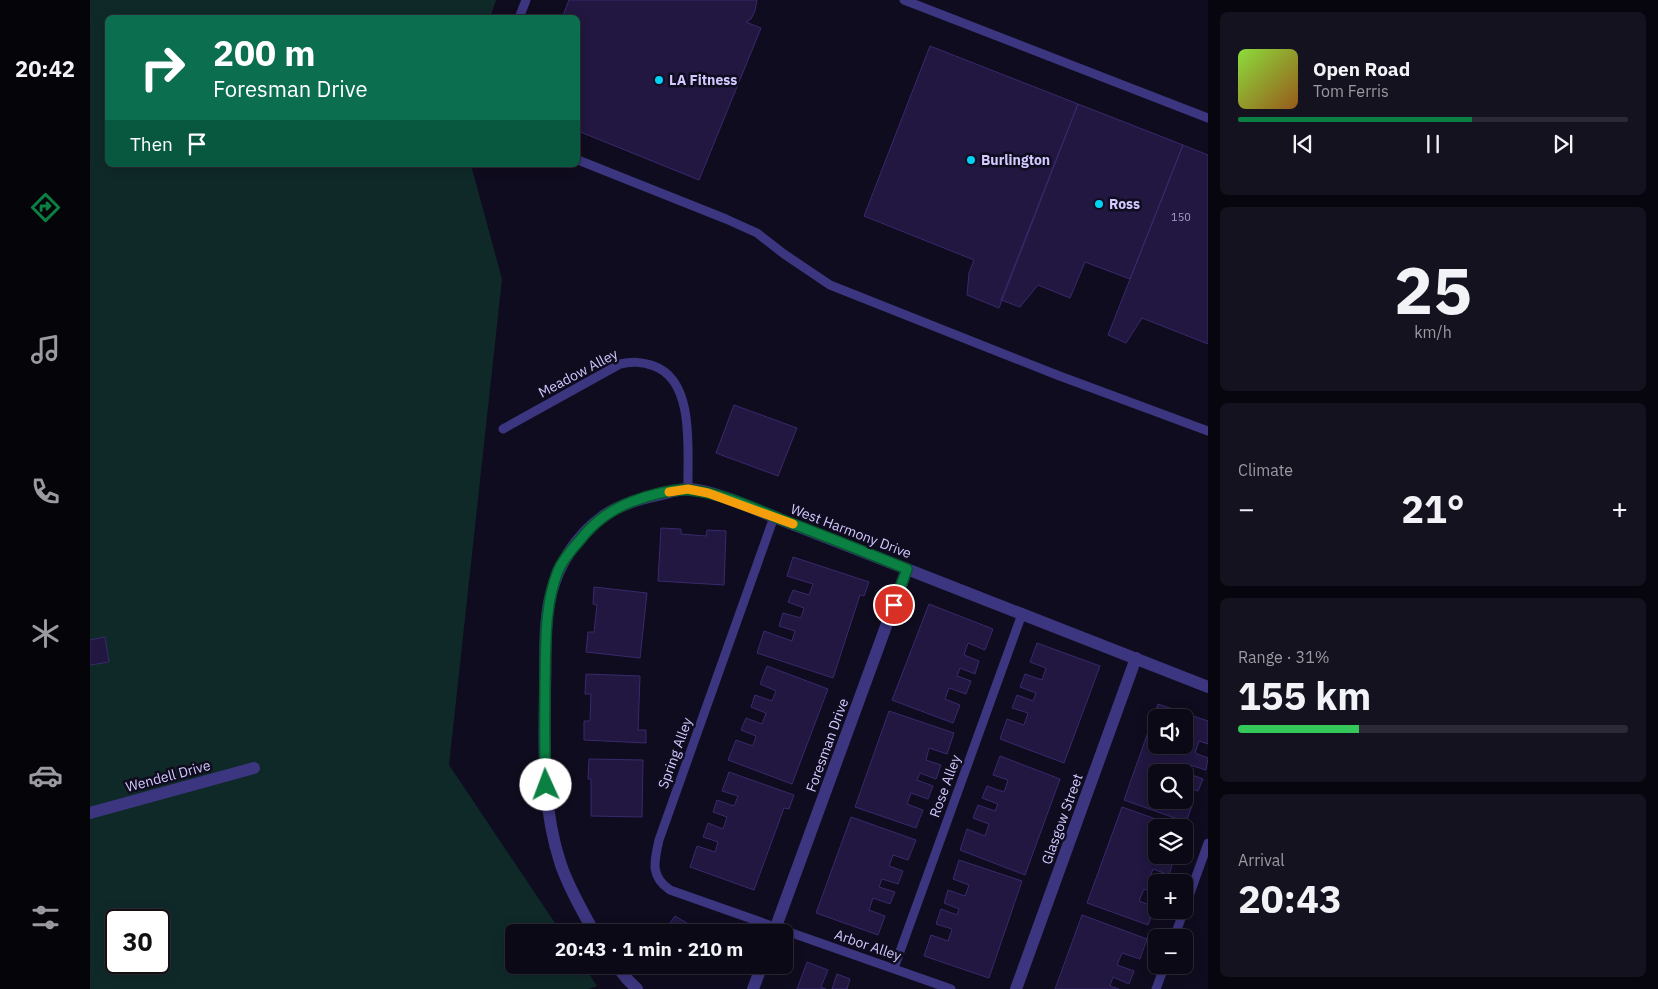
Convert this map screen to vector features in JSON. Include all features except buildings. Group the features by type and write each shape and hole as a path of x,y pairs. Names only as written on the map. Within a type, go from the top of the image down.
{"street":[{"name":"West Harmony Drive","path":"589,924 577,902 561,865 550,821 544,751 547,617 551,594 559,569 570,552 586,532 602,517 621,506 642,498 688,489 708,493 774,516 1208,687"},
{"name":"Foresman Drive","path":"777,924 907,569"},
{"name":"Glasgow Street","path":"1016,989 1136,658"},
{"name":"Wendell Drive","path":"90,813 254,768"},
{"path":"623,974 637,989"},
{"path":"753,989 759,974"}],"lane":[{"path":"520,15 526,0"},
{"path":"904,0 1208,118"},
{"path":"580,161 717,215 757,233 830,285 1057,375 1208,432"},
{"name":"Meadow Alley","path":"503,428 620,364 632,361 642,362 658,368 669,375 678,386 683,398 686,414 688,489"},
{"name":"Spring Alley","path":"759,924 670,890 660,884 655,873 654,863 659,840 774,516"},
{"name":"Rose Alley","path":"894,968 1022,614"},
{"path":"1177,929 1208,843"},
{"name":"Arbor Alley","path":"793,936 894,968 951,989"},
{"path":"1156,989 1162,974"}],"green space":[{"path":"90,0 496,0 491,15 105,15 105,167 472,167 502,279 449,765 556,924 505,924 505,974 589,974 597,986 588,989 90,989"}],"slow traffic":[{"path":"669,492 688,489 708,493 793,524"}],"place":[{"name":"LA Fitness","path":"659,80"},
{"name":"Burlington","path":"971,160"},
{"name":"Ross","path":"1099,204"}],"route":[{"path":"546,785 544,751 546,636 551,594 559,569 570,552 586,532 602,517 621,506 642,498 688,489 739,503 907,569 894,605"}]}
